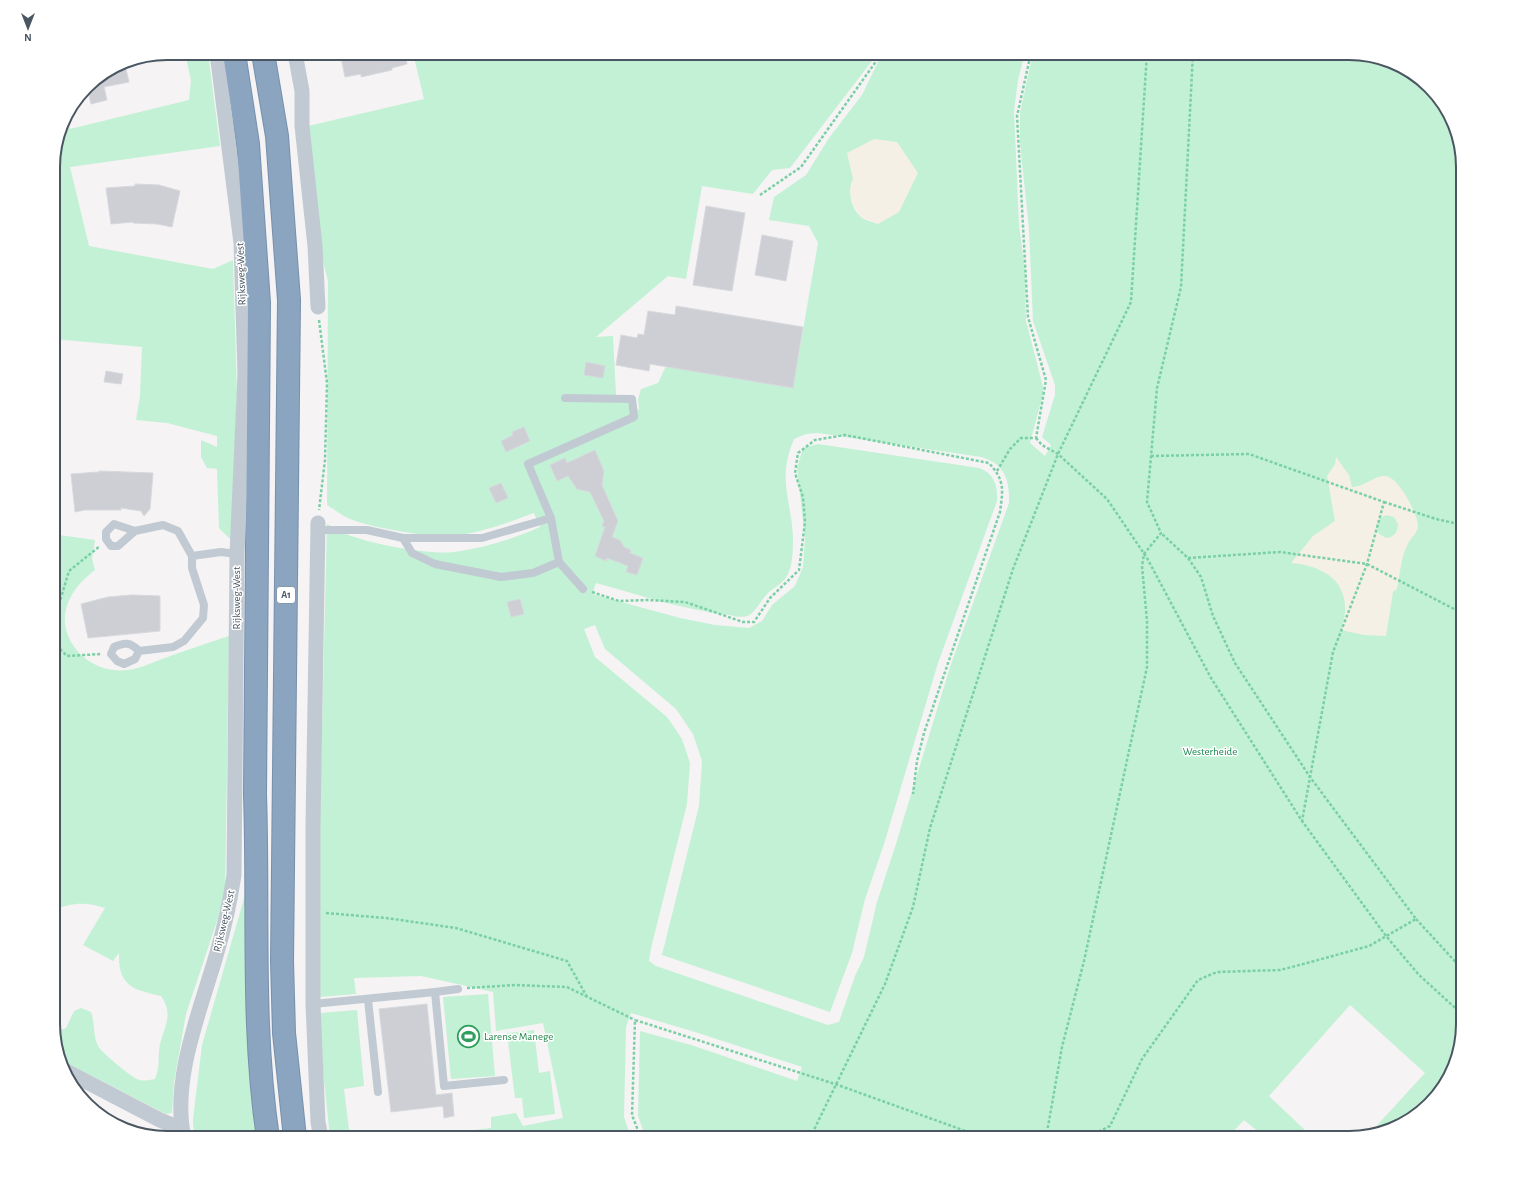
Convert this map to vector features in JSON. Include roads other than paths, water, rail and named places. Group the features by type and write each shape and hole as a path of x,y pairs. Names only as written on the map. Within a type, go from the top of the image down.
{"highway":[{"path":"235,60 248,144 260,303 255,795 257,867 256,963 258,1036 267,1131"},
{"name":"A1","path":"264,60 277,136 289,300 282,961 284,1033 294,1131"}],"street":[{"name":"Rijksweg-West","path":"183,1131 183,1080 196,1020 230,904 234,875 237,554 245,374 240,242 218,60"},
{"path":"296,60 302,92 302,126 315,246 318,307"},
{"path":"318,526 313,1004 318,1122 320,1131"},
{"path":"73,1075 178,1131"}],"lane":[{"path":"565,398 632,399 634,417 528,464 551,518 559,562 583,589"},
{"path":"318,526 368,530 403,538 482,538 551,518"},
{"path":"135,531 114,524 106,532 107,541 110,546 118,546 135,531 163,525 178,531 192,556 192,568 204,605 203,618 184,641 173,647 139,651"},
{"path":"403,538 412,553 435,564 501,577 533,573 559,562"},
{"path":"192,556 221,552 237,554"},
{"path":"122,643 132,644 139,651 136,659 124,664 117,661 111,654 114,647 122,643"},
{"path":"313,1004 368,1000 458,989"},
{"path":"435,992 444,1086 504,1080"},
{"path":"368,1000 378,1092"}],"place":[{"name":"Larense Manege","path":"469,1036"}],"park label":[{"name":"Westerheide","path":"1210,751"}]}
